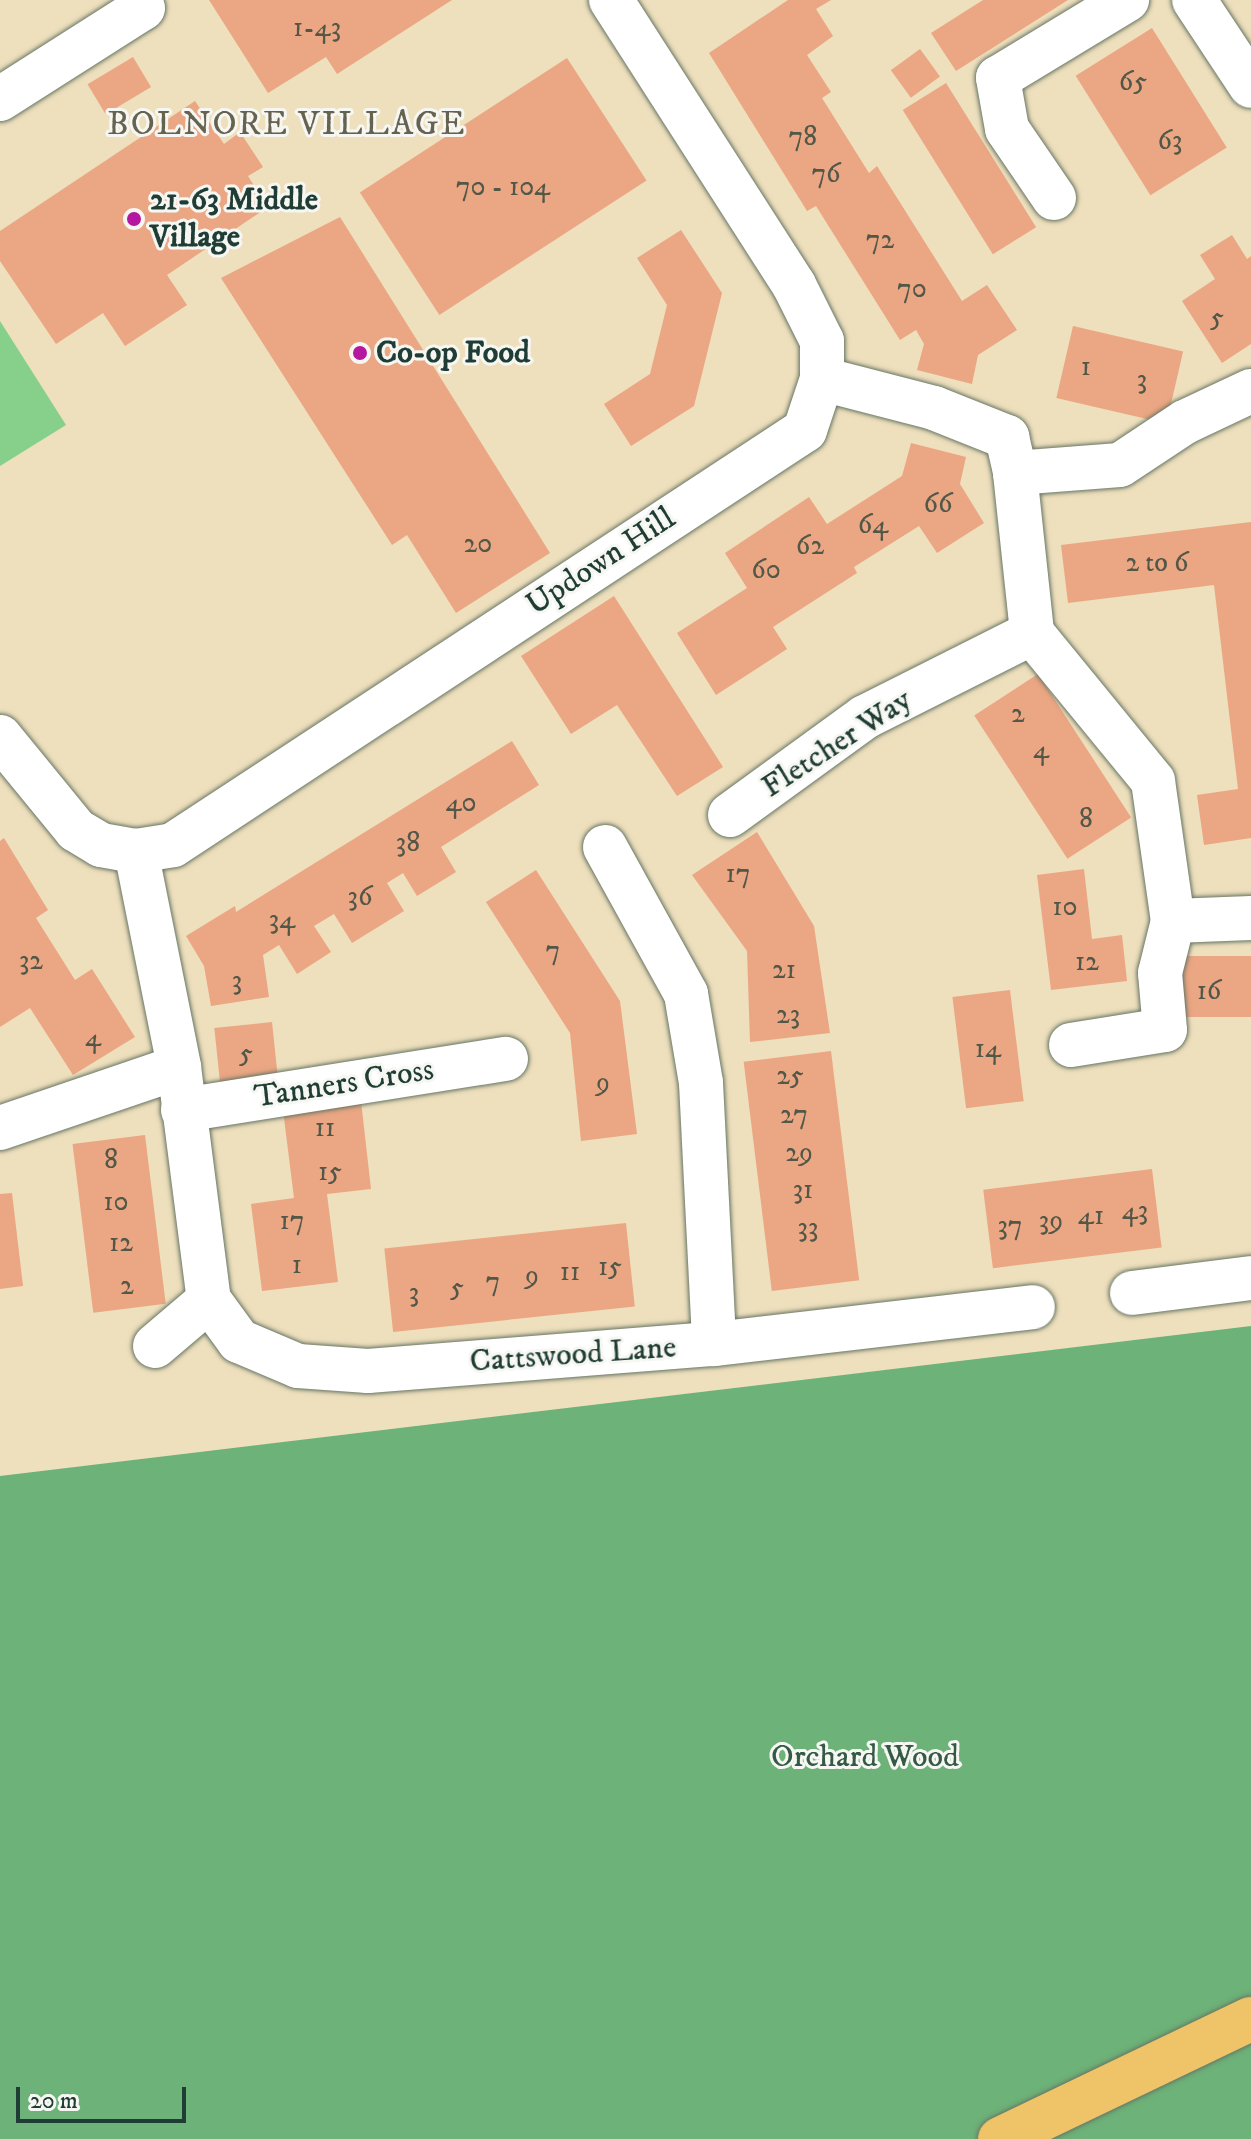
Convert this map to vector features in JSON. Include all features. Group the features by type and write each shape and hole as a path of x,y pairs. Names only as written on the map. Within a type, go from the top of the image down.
{"highway":[{"path":"1000,2139 1251,2019"}],"street":[{"path":"0,99 143,8 138,0"},
{"name":"Updown Hill","path":"0,737 76,830 101,845 136,851 173,845 805,430 822,379 822,341 794,285 611,0"},
{"path":"1054,198 1007,129 998,78 1127,0"},
{"path":"1194,0 1251,86"},
{"path":"822,379 934,408 1007,437 1015,473 1032,633 1153,781 1173,921 1160,973 1165,1030 1071,1045"},
{"path":"1015,473 1120,465 1185,422 1251,391"},
{"name":"Fletcher Way","path":"730,815 865,717 1032,633"},
{"path":"605,847 686,994 701,1083 714,1344"},
{"path":"136,851 179,1067 209,1300 155,1346"},
{"path":"1173,921 1251,918"},
{"name":"Tanners Cross","path":"183,1110 506,1059"},
{"path":"0,1128 179,1067"},
{"path":"1132,1293 1251,1278"},
{"name":"Cattswood Lane","path":"209,1300 239,1341 298,1366 368,1371 714,1344 1033,1307"}],"green space":[{"path":"0,321 66,425 0,466"},
{"name":"Orchard Wood","path":"1251,1326 1251,2139 0,2139 0,1476"}],"building":[{"path":"209,0 452,0 337,74 326,57 268,93"},
{"path":"788,0 831,0 816,9 833,36 807,55 831,92 822,98 869,173 877,166 962,301 987,285 1017,330 978,355 972,384 917,370 924,344 916,330 900,340 816,206 807,211 709,53"},
{"path":"983,0 1068,0 956,71 931,33"},
{"path":"1152,28 1227,148 1150,195 1076,76"},
{"path":"920,49 940,77 911,98 891,70"},
{"path":"133,57 151,87 106,114 88,84"},
{"path":"567,58 647,180 439,315 360,193"},
{"path":"946,83 1036,227 993,254 903,110"},
{"name":"21-63 Middle Village","path":"195,101 224,144 240,132 263,167 248,176 268,207 167,275 187,305 125,346 103,313 56,344 0,261 0,231"},
{"path":"340,217 550,553 456,613 407,535 392,545 221,278"},
{"path":"681,230 722,293 694,406 631,446 604,404 650,374 667,305 637,258"},
{"path":"1232,235 1247,259 1251,256 1251,344 1222,363 1182,301 1215,279 1200,255"},
{"path":"1073,326 1183,351 1166,424 1056,398"},
{"path":"911,443 966,457 960,484 984,523 937,553 919,526 854,567 857,573 773,627 787,649 716,695 677,633 747,588 725,553 809,497 827,524 902,476"},
{"path":"1251,522 1251,838 1204,845 1197,795 1238,789 1214,585 1068,603 1061,545"},
{"path":"614,596 723,767 677,796 617,705 571,734 521,656"},
{"path":"1038,674 1131,817 1067,859 974,715"},
{"path":"512,741 539,785 441,847 456,872 417,896 403,873 387,883 404,911 352,943 334,914 314,926 331,952 297,974 279,945 263,955 269,997 211,1006 204,966 186,936 235,906 236,912"},
{"path":"757,832 814,926 830,1033 750,1042 747,951 692,875"},
{"path":"4,838 48,910 36,918 75,980 92,969 135,1037 73,1075 30,1008 0,1027 0,841"},
{"path":"1084,869 1092,939 1122,935 1127,981 1051,990 1037,875"},
{"path":"536,870 620,1001 637,1134 581,1141 570,1033 486,902"},
{"path":"1174,956 1251,956 1251,1017 1174,1017"},
{"path":"1010,990 1024,1101 966,1108 952,997"},
{"path":"272,1022 278,1080 220,1086 214,1028"},
{"path":"831,1051 859,1280 772,1291 744,1062"},
{"path":"361,1101 371,1189 327,1194 338,1282 262,1291 251,1204 294,1198 283,1110"},
{"path":"145,1135 166,1304 93,1313 73,1144"},
{"path":"1152,1169 1162,1247 993,1268 983,1190"},
{"path":"12,1193 23,1286 0,1289 0,1194"},
{"path":"626,1223 635,1307 393,1332 384,1248"}],"place":[{"name":"21-63 Middle Village","path":"134,219"},
{"name":"Co-op Food","path":"360,353"}],"district":[{"name":"BOLNORE VILLAGE","path":"287,125"}]}
